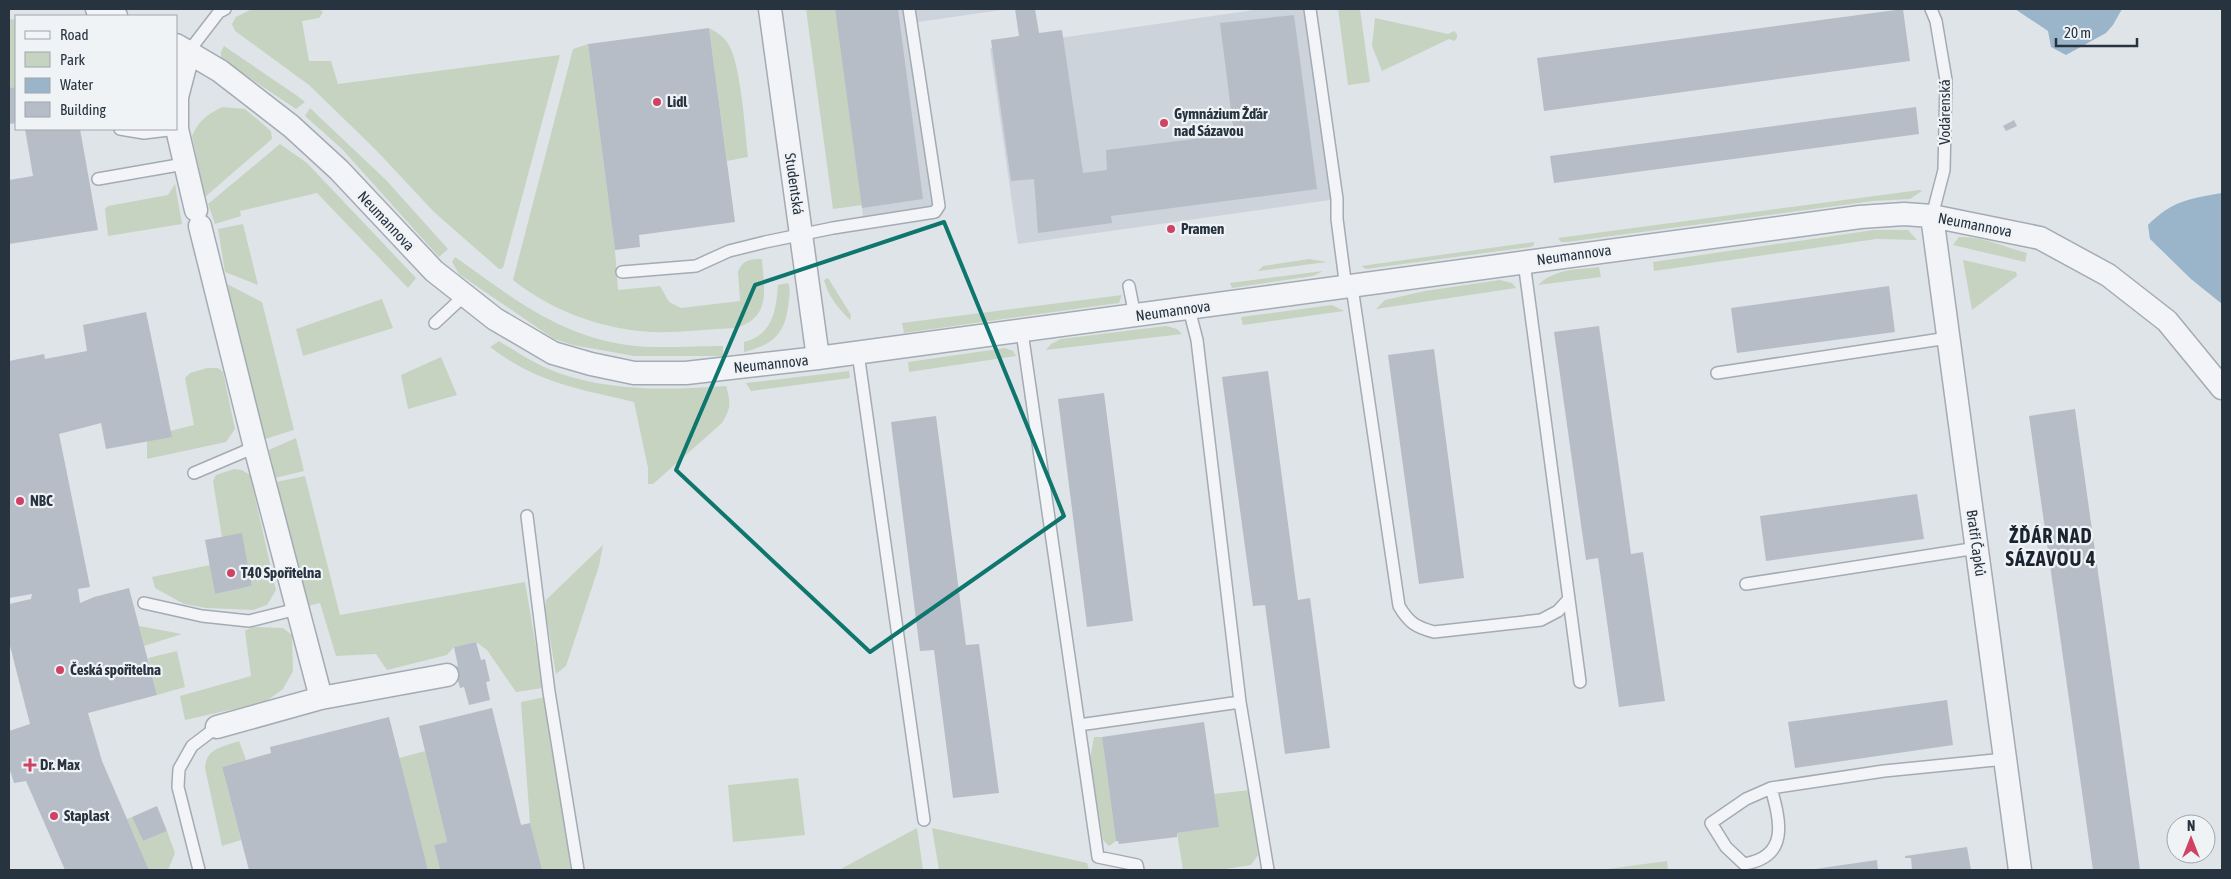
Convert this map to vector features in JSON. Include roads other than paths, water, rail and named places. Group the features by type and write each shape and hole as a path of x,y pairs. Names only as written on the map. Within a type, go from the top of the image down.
{"street":[{"path":"97,9 113,15"},
{"name":"Studentská","path":"770,9 818,358"},
{"path":"178,97 183,48"},
{"name":"Neumannova","path":"183,48 220,71 291,126 339,170 434,271 496,319 553,353 591,364 634,372 686,373 818,358 1022,332 1860,217 1904,214 1932,216 2040,238 2108,275 2167,321 2222,388"},
{"path":"177,130 255,447 321,698"},
{"name":"Bratří Čapků","path":"1932,216 2020,870"},
{"path":"217,727 321,698 447,675"}],"lane":[{"path":"183,48 219,12 225,9"},
{"path":"622,272 696,266 729,251 833,228 936,212 939,206 909,9"},
{"path":"1310,9 1338,198 1336,219 1349,287 1399,606 1405,616 1418,628 1434,632 1540,620 1558,611 1568,600"},
{"name":"Vodárenská","path":"1932,9 1936,21 1946,80 1944,170 1932,216"},
{"path":"126,130 144,133 169,130"},
{"path":"98,179 184,164"},
{"path":"1524,262 1580,682"},
{"path":"1129,286 1135,316"},
{"path":"435,323 465,295"},
{"path":"1190,309 1197,340 1240,702 1268,870"},
{"path":"1022,332 1098,857 1137,865 1138,870"},
{"path":"1717,372 1948,338"},
{"path":"858,353 924,820"},
{"path":"194,473 255,447"},
{"path":"527,516 549,692 578,870"},
{"path":"1746,584 1977,548"},
{"path":"144,603 202,616 249,621 297,609"},
{"path":"1079,725 1240,702"},
{"path":"199,870 178,787 179,768 192,746 217,727"},
{"path":"1771,788 1780,818 1778,842 1756,862 1744,864 1726,847 1711,823 1746,799 1771,788 1884,771 2005,759"}],"water":[{"path":"2015,9 2122,9 2106,33 2066,55 2051,47 2048,31"},
{"path":"2222,193 2222,304 2191,279 2150,239 2148,225 2165,210 2174,205"}],"place":[{"name":"Lidl","path":"657,102"},
{"name":"Gymnázium Žďár nad Sázavou","path":"1164,123"},
{"name":"Pramen","path":"1171,229"},
{"name":"NBC","path":"20,501"},
{"name":"T40 Spořitelna","path":"231,573"},
{"name":"Česká spořitelna","path":"60,670"},
{"name":"Dr. Max","path":"30,765"},
{"name":"Staplast","path":"54,816"}],"district":[{"name":"ŽĎÁR NAD SÁZAVOU 4","path":"2051,548"}]}
